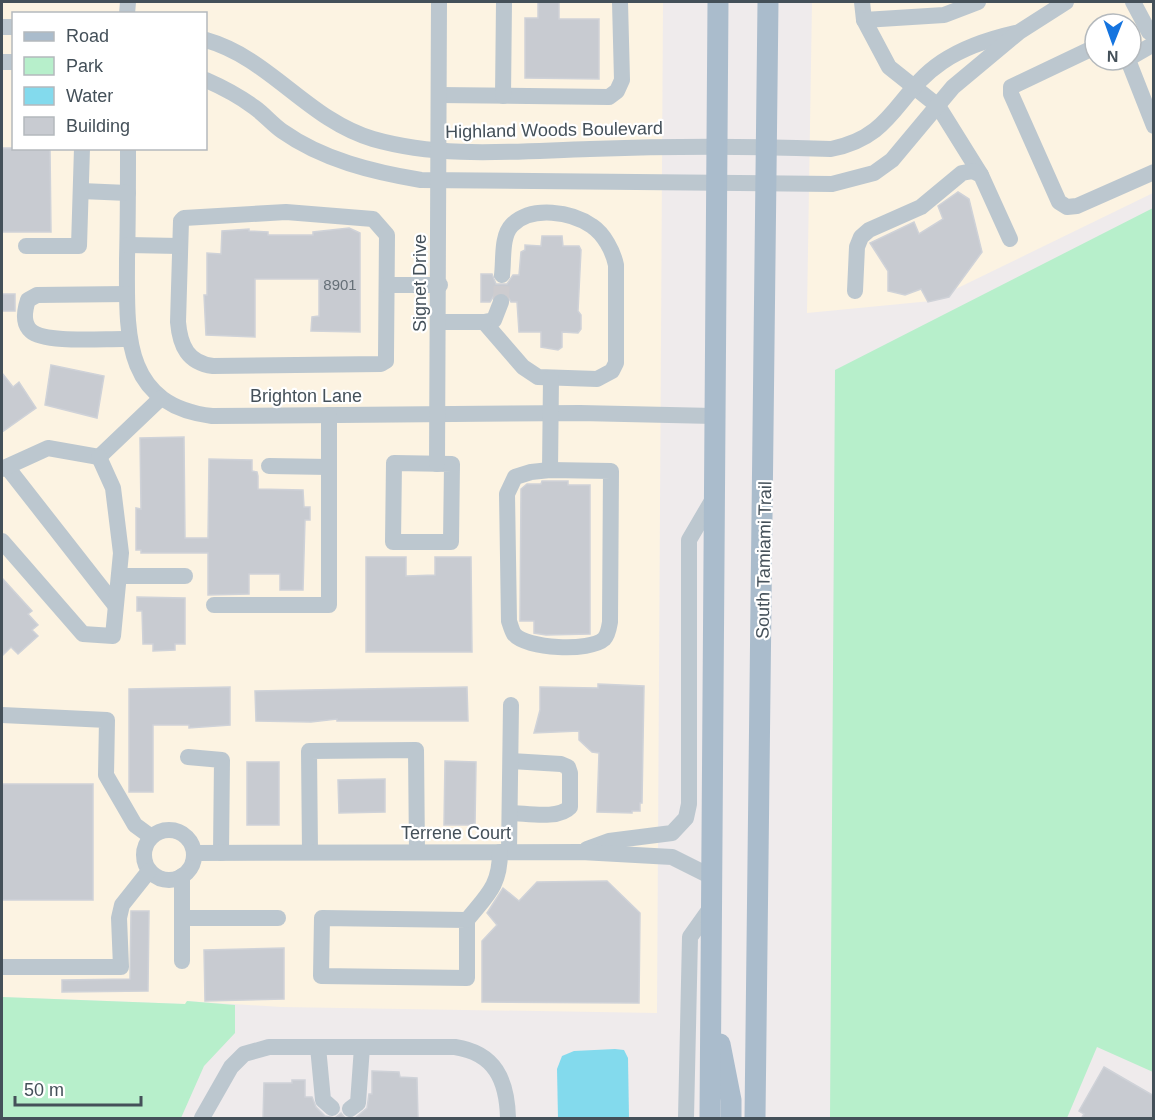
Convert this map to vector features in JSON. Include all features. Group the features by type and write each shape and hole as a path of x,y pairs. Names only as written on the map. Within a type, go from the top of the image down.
{"main road":[{"path":"710,1119 718,2"},
{"name":"South Tamiami Trail","path":"755,1119 768,184 768,2"},
{"path":"712,999 731,1100 731,1119"}],"street":[{"name":"Signet Drive","path":"437,464 440,285 439,2"},
{"path":"503,96 504,2"},
{"path":"439,95 609,97 616,91 621,80 621,2"},
{"path":"862,2 864,20 889,66 938,106 981,175 1010,238"},
{"path":"864,20 944,15 978,2"},
{"path":"207,80 256,107 281,131 323,154 382,173 439,181 832,184 874,172 892,160 953,87 1019,32 1066,2"},
{"path":"1133,2 1149,32 1154,35"},
{"name":"Highland Woods Boulevard","path":"207,40 229,49 261,67 318,112 352,131 396,145 456,153 717,147 831,149 850,146 868,138 883,126 940,63 985,40 1019,32"},
{"path":"1083,53 1011,87 1011,94 1059,202 1067,207 1077,206 1154,172"},
{"path":"1134,72 1154,126"},
{"path":"26,246 79,246 82,150"},
{"name":"Brighton Lane","path":"128,150 129,339 139,370 161,398 177,408 212,416 714,416"},
{"path":"855,291 857,246 861,237 869,230 921,207 962,173 973,171 981,175"},
{"path":"81,191 128,193"},
{"path":"286,212 373,219 387,235 387,285 386,361 381,364 202,365 188,355 180,339 179,227 184,218 286,212"},
{"path":"484,322 523,367 538,378 597,379 612,372 616,363 616,265 614,254 593,226 558,213 535,214 518,221 508,232 502,274"},
{"path":"128,245 179,246"},
{"path":"387,285 440,285"},
{"path":"127,294 37,295 28,300 25,310 26,324 32,332 47,338 129,339"},
{"path":"439,322 494,320 501,302"},
{"path":"550,470 551,378"},
{"path":"99,457 161,398"},
{"path":"213,605 329,605 329,415"},
{"path":"99,457 48,448 4,468 115,604"},
{"path":"2,541 83,634 113,636 121,553 113,488 99,457"},
{"path":"394,463 437,464 452,464 451,542 393,542 394,463"},
{"path":"269,466 329,467"},
{"path":"550,470 611,471 610,622 606,637 598,644 564,646 524,640 514,634 509,621 507,494 515,477 550,470"},
{"path":"581,852 609,840 672,833 686,818 689,804 689,540 713,500"},
{"path":"118,576 185,576"},
{"path":"467,920 322,918 321,976 467,978 467,920 494,886 500,872 504,852 510,813 511,705"},
{"path":"2,716 107,720 106,775 135,825 150,836"},
{"path":"310,852 309,751 416,750 417,852"},
{"path":"188,757 222,760 220,852"},
{"path":"510,813 565,812 570,807 568,767 561,764 511,760"},
{"path":"165,829 174,830 188,838 194,853 192,866 182,876 161,879 149,871 143,857 150,836 165,829"},
{"name":"Terrene Court","path":"194,853 581,852 672,857 712,877"},
{"path":"2,967 121,967 119,918 122,905 149,871"},
{"path":"182,876 182,961"},
{"path":"686,1119 690,937 712,906"},
{"path":"182,918 278,918"},
{"path":"202,1119 225,1075 244,1054 269,1047 455,1047 470,1049 483,1056 500,1076 505,1090 508,1119"},
{"path":"318,1047 323,1100 332,1108"},
{"path":"350,1108 358,1103 360,1095 362,1047"}],"shaded area":[{"path":"2,2 663,2 657,1013 281,1007 187,1001 186,1004 2,997"},
{"path":"812,2 1153,2 1153,193 931,301 807,313"}],"green space":[{"path":"1153,208 1153,1072 1097,1047 1067,1118 830,1118 835,370"},
{"path":"2,997 185,1004 187,1001 235,1005 235,1033 204,1066 181,1118 2,1118"}],"water":[{"path":"624,1050 628,1058 629,1118 558,1118 557,1069 562,1056 574,1051"}],"building":[{"path":"538,2 559,2 559,19 599,19 599,79 525,78 525,18 538,18"},
{"path":"2,148 50,150 51,232 2,232"},
{"path":"958,192 969,199 982,252 949,297 928,302 921,289 905,295 888,291 888,271 870,243 914,222 919,234 943,219 938,206"},
{"path":"349,228 360,233 360,332 311,331 312,317 319,316 319,279 255,279 255,337 206,335 204,295 207,295 207,253 221,254 222,231 249,229 249,231 268,232 268,235 313,235 313,232"},
{"path":"542,236 562,236 563,246 579,246 581,250 578,311 581,315 581,329 578,333 562,332 562,347 558,350 541,347 541,332 519,332 517,302 511,302 505,292 495,294 490,302 481,302 481,274 492,274 496,284 507,284 513,275 519,275 521,252 525,250 525,245 541,246"},
{"path":"2,294 15,294 15,311 2,311"},
{"path":"51,365 104,376 97,418 45,405"},
{"path":"2,373 13,387 19,382 36,408 2,432"},
{"path":"184,437 185,538 208,538 209,459 252,460 252,471 257,472 258,476 258,489 303,490 304,507 310,507 310,520 305,520 303,590 280,590 280,574 249,574 249,594 208,595 208,553 141,553 141,550 136,550 136,508 141,509 140,438"},
{"path":"542,481 568,481 568,485 590,485 590,634 534,633 534,621 520,621 521,489 527,484 541,484"},
{"path":"366,557 406,557 406,576 435,575 435,557 471,557 472,652 366,652"},
{"path":"2,578 32,611 28,614 38,625 32,630 38,636 18,654 11,647 2,656"},
{"path":"137,597 185,598 185,644 175,644 175,650 153,651 153,644 143,644 142,611 137,611"},
{"path":"598,684 644,686 640,811 632,811 632,813 597,812 599,753 592,752 579,740 579,731 534,733 540,710 540,687 598,688"},
{"path":"230,687 230,725 189,728 189,725 153,725 153,792 129,792 129,689"},
{"path":"467,687 468,721 337,721 337,719 311,722 256,721 255,691"},
{"path":"445,761 476,762 475,825 444,825"},
{"path":"247,762 279,762 279,825 247,825"},
{"path":"385,779 385,812 339,813 338,780"},
{"path":"2,784 93,784 93,900 2,900"},
{"path":"607,881 640,913 639,1003 482,1002 482,941 497,925 487,913 503,888 519,901 537,882"},
{"path":"131,911 149,911 148,991 62,992 62,980 130,979"},
{"path":"284,948 284,999 205,1001 204,950"},
{"path":"1104,1067 1154,1096 1154,1119 1081,1119 1084,1114 1079,1111"},
{"path":"372,1071 399,1072 400,1077 417,1078 418,1119 354,1119 367,1108 369,1094 372,1094"},
{"path":"292,1080 305,1080 305,1097 312,1097 316,1107 325,1116 335,1118 341,1113 346,1119 263,1119 264,1083 292,1083"}],"tunnel":[{"path":"501,302 502,275"}]}
